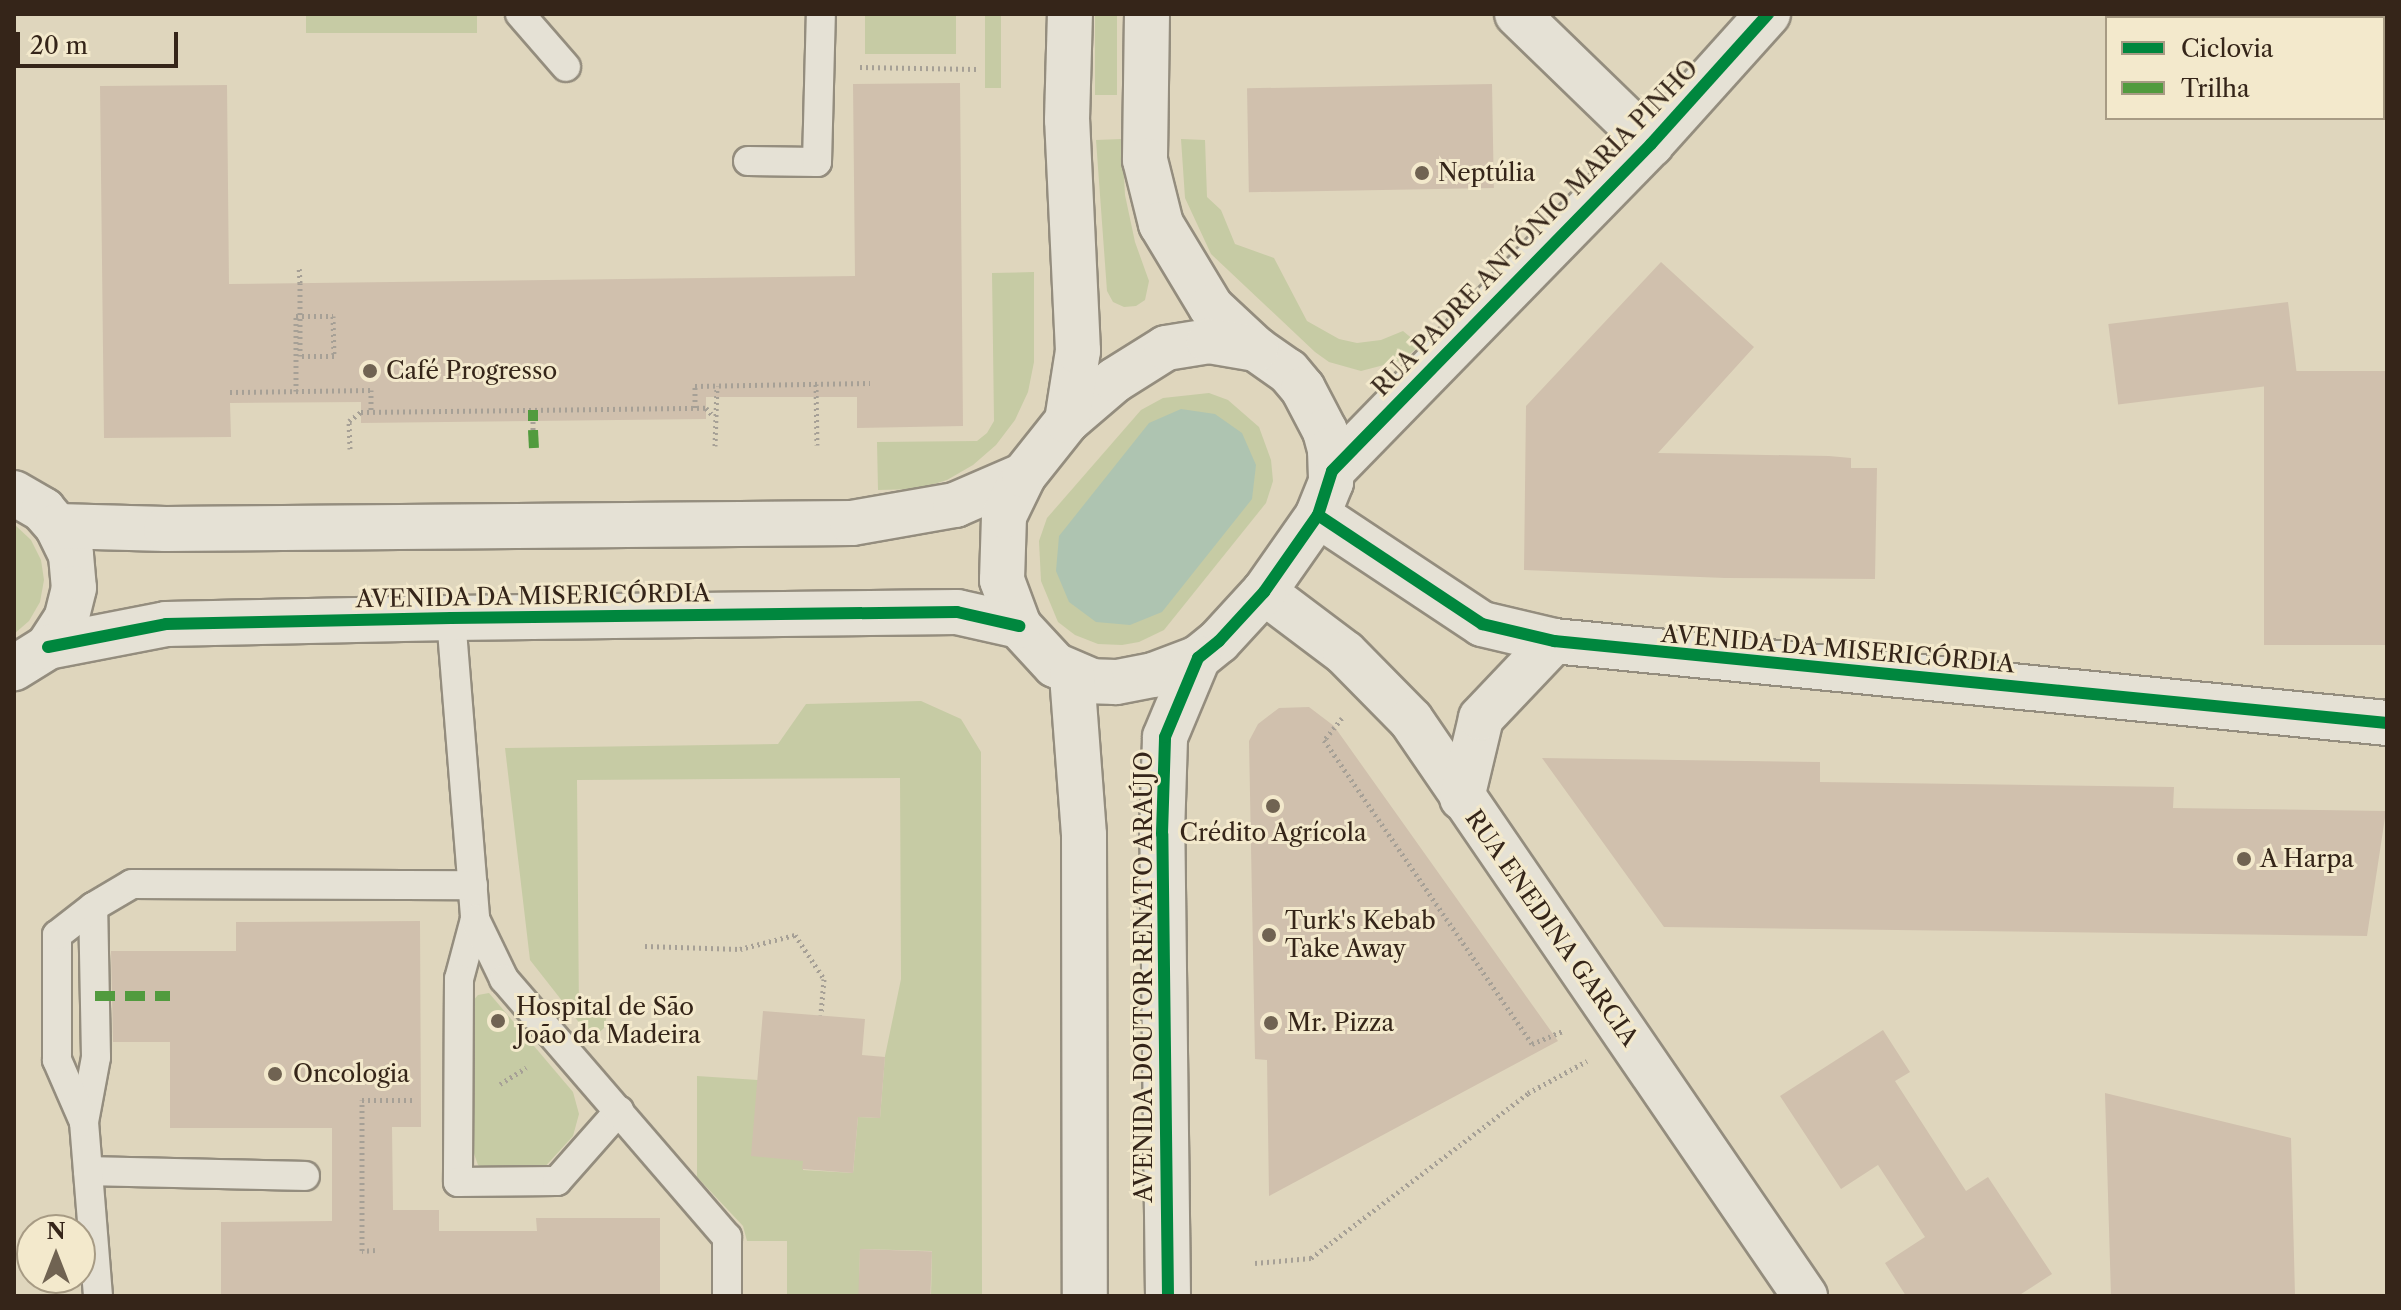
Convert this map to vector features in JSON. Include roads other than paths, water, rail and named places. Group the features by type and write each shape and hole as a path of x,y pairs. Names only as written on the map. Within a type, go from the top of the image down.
{"street":[{"name":"AVENIDA DOUTOR RENATO ARAÚJO","path":"1067,421 1078,351 1067,120 1070,14"},
{"name":"AVENIDA DOUTOR RENATO ARAÚJO","path":"1147,14 1145,160 1161,224 1211,307 1256,349 1288,371 1314,407 1325,431 1332,471 1318,515 1264,592 1219,641 1198,658 1153,675 1116,682 1092,681 1072,675 1044,655 1019,626 1002,580 1000,551 1004,516 1024,475 1067,421 1115,380 1166,348 1209,341 1256,349"},
{"path":"1517,14 1651,144"},
{"name":"RUA PADRE ANTÓNIO MARIA PINHO","path":"1332,471 1651,144 1768,14"},
{"path":"28,500 182,529 852,523 955,505 1024,475"},
{"path":"28,500 71,555 74,588 66,619 31,657"},
{"name":"AVENIDA DA MISERICÓRDIA","path":"1318,515 1482,624 1554,641 2387,723"},
{"name":"RUA ENEDINA GARCIA","path":"1264,592 1345,653 1411,720 1805,1296"},
{"name":"AVENIDA DA MISERICÓRDIA","path":"31,657 166,624 957,612 1019,626"},
{"path":"1462,798 1481,718 1554,641"},
{"name":"AVENIDA DOUTOR RENATO ARAÚJO","path":"1168,1296 1162,834 1165,737 1198,658"},
{"path":"1072,675 1084,835 1085,1296"}],"lane":[{"path":"520,14 566,67"},
{"path":"748,161 817,162 821,14"},
{"path":"451,618 475,919 459,979 458,1182 557,1181 619,1111"},
{"path":"84,1122 57,1060 57,935 93,907 132,884 473,885"},
{"path":"93,907 96,1057 84,1122 98,1296"},
{"path":"475,919 504,979 557,1045 619,1111 727,1237 727,1296"},
{"path":"88,1171 305,1176"}],"place":[{"name":"Neptúlia","path":"1422,173"},
{"name":"Café Progresso","path":"370,371"},
{"name":"Crédito Agrícola","path":"1273,806"},
{"name":"A Harpa","path":"2244,859"},
{"name":"Turk's Kebab Take Away","path":"1269,935"},
{"name":"Hospital de São João da Madeira","path":"498,1021"},
{"name":"Mr. Pizza","path":"1271,1023"},
{"name":"Oncologia","path":"275,1074"}]}
